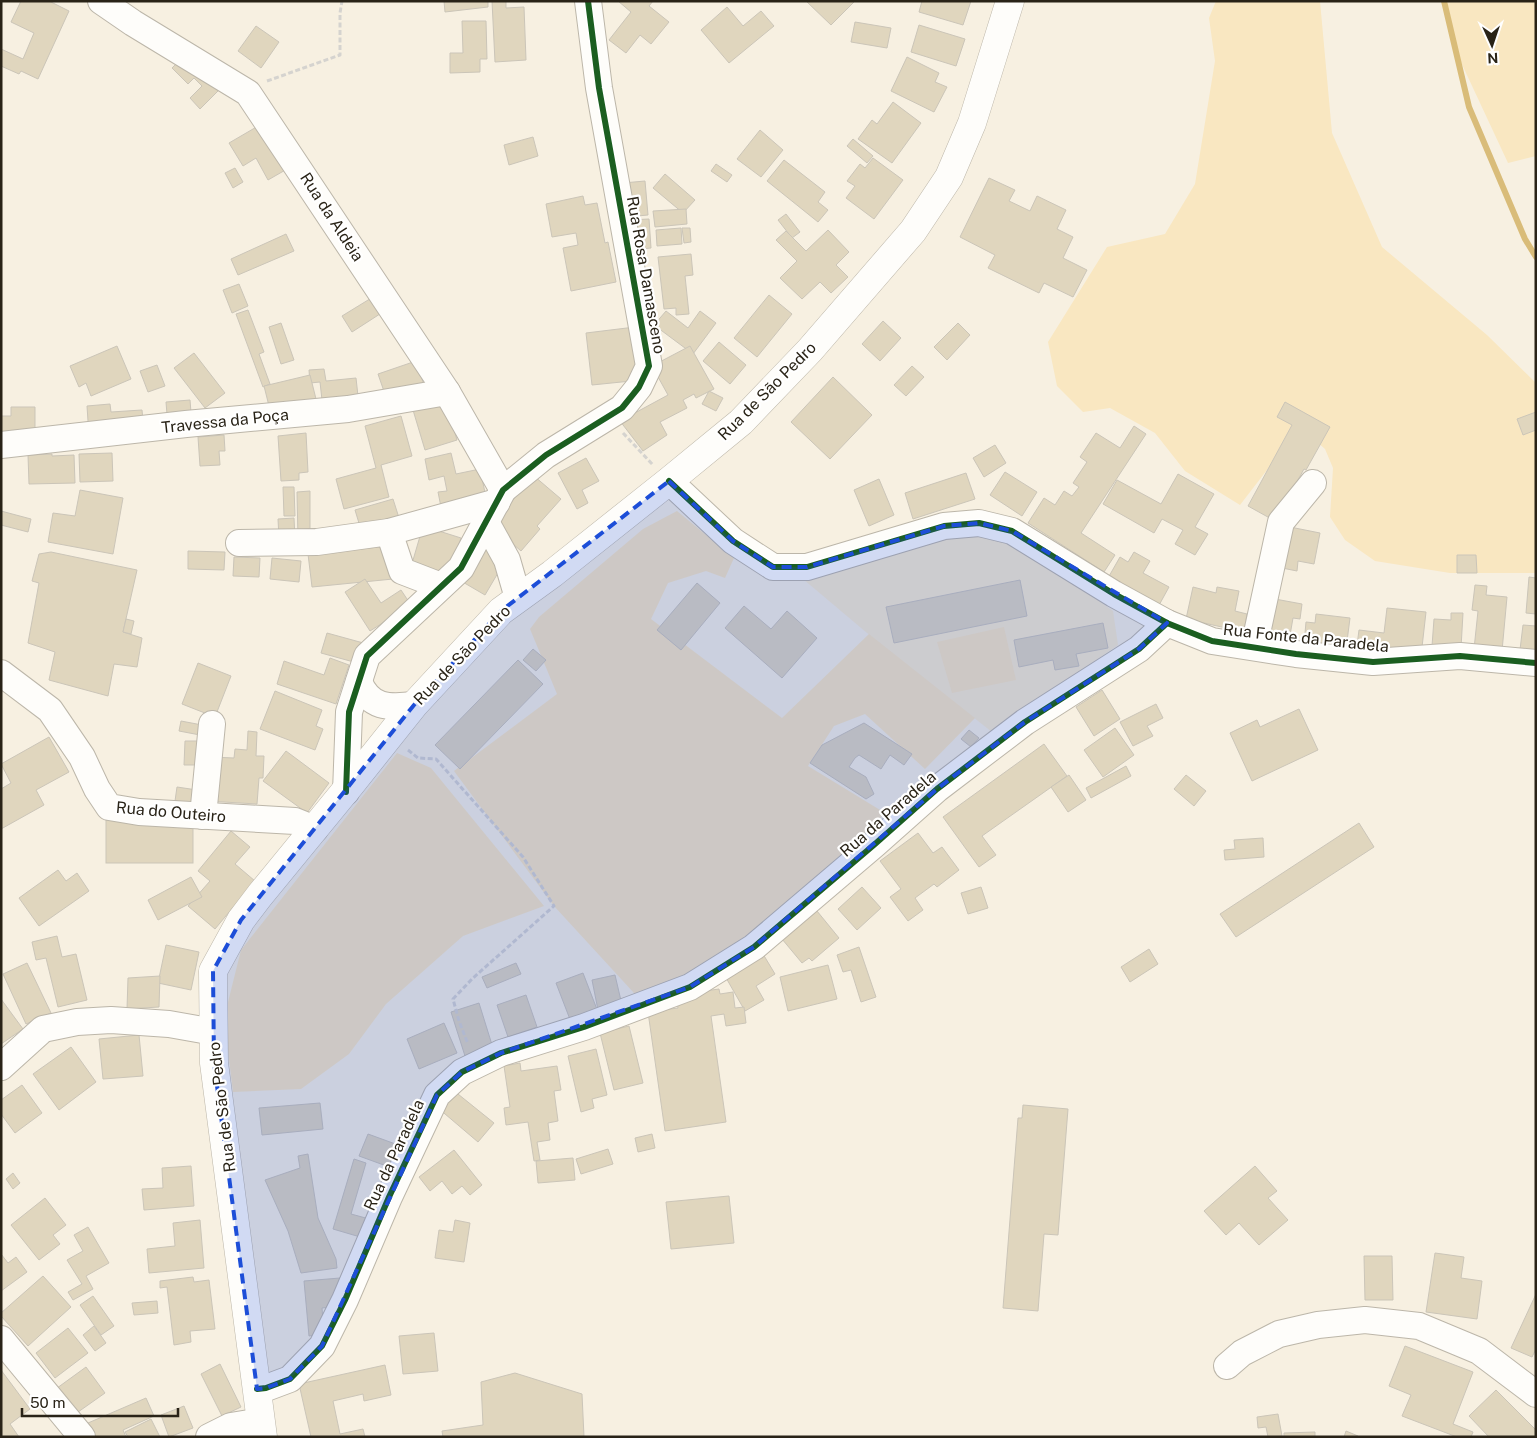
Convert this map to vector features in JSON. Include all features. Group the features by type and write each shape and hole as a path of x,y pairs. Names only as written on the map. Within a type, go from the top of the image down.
{"main road":[{"name":"Rua de São Pedro","path":"262,1429 214,1063 213,971 246,914 346,792 414,705 500,611 552,574 741,422 810,350 913,230 949,177 972,123 1010,1"}],"street":[{"name":"Rua da Aldeia","path":"102,1 133,23 248,93 447,392 495,505 506,560 518,598"},
{"name":"Rua Rosa Damasceno","path":"346,792 350,712 367,656 461,568 495,505 546,456 622,408 639,387 649,366 599,88 588,1"},
{"name":"Travessa da Poça","path":"1,446 186,424 348,409 447,392"},
{"path":"669,481 733,541 773,567 808,567 944,526 978,523 1012,531 1114,594 1167,622"},
{"path":"1254,647 1281,522 1313,483"},
{"path":"239,543 317,542 389,532 495,505"},
{"path":"389,532 402,571 441,586"},
{"name":"Rua Fonte da Paradela","path":"1167,622 1212,641 1373,662 1460,656 1536,663"},
{"name":"Rua da Paradela","path":"257,1389 266,1388 290,1378 322,1346 345,1300 389,1197 438,1094 462,1072 501,1053 584,1027 690,987 754,948 937,789 1025,722 1139,649 1167,622"},
{"name":"Rua do Outeiro","path":"1,673 50,710 82,757 97,789 109,807 139,812 295,820 315,828"},
{"path":"359,682 362,690 371,700 392,708 414,705"},
{"path":"203,816 212,724"},
{"path":"1,1066 43,1029 77,1022 111,1020 169,1024 214,1032"},
{"path":"1226,1366 1242,1353 1278,1334 1318,1325 1365,1320 1419,1326 1478,1351 1536,1394"},
{"path":"1,1339 82,1437"},
{"path":"210,1437 231,1426 262,1429"}],"path":[{"path":"242,89 340,56 340,14 342,1"},
{"path":"608,418 669,481"},
{"path":"390,736 418,758 436,759 523,857 554,906 473,978 453,999 458,1020 476,1065"}],"highlighted area":[{"path":"669,481 733,541 773,567 807,567 944,526 979,523 1012,531 1167,623 1139,649 1025,722 937,789 754,947 690,987 501,1053 462,1072 437,1095 322,1346 290,1379 266,1388 257,1389 214,1063 213,971 241,920 414,705 501,611"}],"shaded area":[{"path":"1216,1 1320,1 1332,133 1382,247 1487,335 1536,383 1536,573 1450,573 1375,561 1345,540 1330,517 1333,468 1325,449 1300,427 1240,505 1185,471 1155,433 1110,408 1083,412 1057,386 1048,342 1107,247 1165,234 1195,184 1215,61 1209,18"},
{"path":"1447,1 1536,1 1536,156 1508,163 1459,58"},
{"path":"677,511 734,558 725,578 706,571 668,583 651,619 782,718 869,634 975,718 925,769 865,714 834,726 808,766 885,813 754,947 645,1005 554,906 454,771 557,694 530,629 539,617 643,529"},
{"path":"970,535 1009,542 1074,583 1113,611 1118,645 992,732 873,638 803,579 933,540"},
{"path":"1004,627 1016,680 952,693 937,642"},
{"path":"397,753 431,768 544,906 463,936 386,1004 349,1054 301,1089 233,1092 224,1018 241,950"}],"building":[{"path":"21,1 49,1 69,11 38,79 21,71 19,74 1,66 1,49 23,59 34,33 11,22"},
{"path":"444,1 488,1 488,7 445,12"},
{"path":"492,1 506,1 506,8 524,7 526,60 495,62"},
{"path":"618,1 653,1 649,6 669,22 651,44 640,35 626,53 609,40 631,12"},
{"path":"806,1 855,1 831,25"},
{"path":"922,1 971,1 963,25 919,12"},
{"path":"727,7 743,26 761,11 774,26 729,63 701,30"},
{"path":"462,21 486,21 487,59 480,59 480,72 450,73 450,53 463,53"},
{"path":"855,22 891,28 887,48 851,42"},
{"path":"919,25 965,39 956,66 911,52"},
{"path":"256,26 279,42 261,68 238,51"},
{"path":"190,50 225,84 200,109 190,98 202,86 194,78 188,84 172,68"},
{"path":"907,57 939,73 935,82 947,87 934,112 891,91"},
{"path":"893,102 921,123 892,163 858,139 872,120 877,124"},
{"path":"265,122 301,161 268,180 256,158 243,166 229,143"},
{"path":"760,130 783,150 761,177 737,159"},
{"path":"533,137 538,156 509,165 504,145"},
{"path":"853,139 873,156 867,163 847,146"},
{"path":"873,158 903,180 874,219 846,198 855,186 847,181 860,164 865,168"},
{"path":"784,160 825,192 818,202 828,210 818,222 767,181"},
{"path":"716,164 732,175 727,182 711,171"},
{"path":"235,168 243,182 233,188 225,173"},
{"path":"665,174 695,200 683,213 653,188"},
{"path":"989,178 1015,190 1009,201 1030,211 1037,196 1066,210 1057,229 1073,237 1063,258 1087,270 1073,297 1044,283 1039,293 988,268 995,255 960,237"},
{"path":"645,181 648,215 626,217 623,183"},
{"path":"583,196 585,205 597,203 605,243 608,242 616,282 571,291 563,248 578,245 576,233 552,237 546,204"},
{"path":"686,209 687,224 655,227 653,211"},
{"path":"786,214 800,232 792,238 778,220"},
{"path":"649,219 651,248 631,250 629,220"},
{"path":"681,228 682,244 657,246 656,230"},
{"path":"682,228 690,228 691,242 684,243"},
{"path":"828,230 849,252 836,265 848,277 831,293 820,282 802,299 780,278 797,261 776,240 786,231 806,251"},
{"path":"286,234 294,251 238,275 231,259"},
{"path":"691,254 693,275 685,276 689,314 676,315 676,308 664,309 658,257"},
{"path":"239,284 248,306 232,313 223,290"},
{"path":"769,295 792,314 757,357 734,338"},
{"path":"373,297 383,312 352,332 342,316"},
{"path":"248,310 264,352 259,354 270,384 263,387 236,314"},
{"path":"666,311 688,328 700,311 716,323 693,354 654,325"},
{"path":"883,321 901,338 880,361 862,344"},
{"path":"281,323 294,360 281,364 269,327"},
{"path":"958,323 970,335 947,360 934,347"},
{"path":"635,327 641,380 592,385 586,333"},
{"path":"719,342 746,365 730,384 703,361"},
{"path":"117,346 131,379 91,396 86,383 79,387 70,366"},
{"path":"690,346 714,389 696,398 694,394 683,400 687,408 660,422 667,435 643,451 620,421 668,395 652,366"},
{"path":"194,353 225,393 205,408 174,368"},
{"path":"416,361 425,388 387,400 378,374"},
{"path":"157,365 165,386 148,392 140,371"},
{"path":"912,366 924,377 906,396 894,385"},
{"path":"324,369 326,381 356,378 359,405 323,409 320,382 310,383 309,370"},
{"path":"310,375 318,407 272,418 264,386"},
{"path":"833,377 872,415 830,459 791,422"},
{"path":"709,391 723,398 716,411 702,404"},
{"path":"190,400 192,425 168,427 166,402"},
{"path":"442,401 450,415 457,440 425,450 413,410"},
{"path":"1285,402 1330,427 1275,521 1248,506 1292,425 1277,417"},
{"path":"110,404 111,412 142,410 144,431 89,436 87,406"},
{"path":"11,407 35,407 35,441 1,441 1,416 11,416"},
{"path":"1536,412 1536,430 1523,435 1517,419"},
{"path":"401,416 412,456 381,465 389,497 344,509 336,479 376,468 365,426"},
{"path":"1134,426 1146,434 1081,533 1115,555 1104,572 1028,523 1044,498 1055,505 1064,491 1072,496 1079,487 1073,483 1087,462 1080,457 1096,433 1120,448"},
{"path":"306,433 308,472 299,473 299,480 281,481 278,436"},
{"path":"224,435 225,451 219,451 220,465 200,466 198,437"},
{"path":"995,445 1006,463 984,477 973,458"},
{"path":"112,453 113,481 80,482 79,454"},
{"path":"451,453 456,474 480,469 487,502 442,512 438,492 447,491 444,476 429,480 425,459"},
{"path":"52,454 52,456 74,455 75,483 29,484 28,455"},
{"path":"586,458 599,481 582,490 588,503 577,509 558,473"},
{"path":"1005,472 1037,492 1022,516 990,495"},
{"path":"966,473 975,499 913,519 905,493"},
{"path":"1178,474 1214,494 1195,527 1208,534 1195,555 1175,544 1183,530 1162,519 1154,533 1103,504 1117,480 1161,504"},
{"path":"534,476 561,499 537,526 540,529 521,551 491,525"},
{"path":"879,479 894,515 869,526 854,490"},
{"path":"283,487 294,487 295,516 284,516"},
{"path":"80,490 123,498 113,554 48,542 53,513 75,516"},
{"path":"310,491 310,538 298,539 297,492"},
{"path":"393,499 400,521 362,533 355,510"},
{"path":"1,511 31,519 28,532 1,525"},
{"path":"294,518 295,538 279,538 278,519"},
{"path":"423,526 461,538 448,579 411,567"},
{"path":"1285,526 1320,533 1314,564 1298,561 1297,571 1277,567"},
{"path":"390,546 393,579 312,587 308,554"},
{"path":"482,547 505,561 485,595 461,581"},
{"path":"188,551 225,552 224,570 188,569"},
{"path":"51,552 137,570 123,632 142,638 137,667 114,664 108,696 49,680 55,652 28,643 39,583 32,581 39,554"},
{"path":"1134,552 1150,561 1143,573 1169,587 1158,607 1108,578 1120,557 1128,562"},
{"path":"1457,555 1476,555 1477,573 1457,573"},
{"path":"234,557 260,558 259,577 233,576"},
{"path":"272,558 301,561 299,582 270,579"},
{"path":"1529,577 1536,578 1536,614 1526,613"},
{"path":"365,579 381,603 401,590 411,605 370,631 345,592"},
{"path":"1020,580 1027,616 894,643 886,607"},
{"path":"697,583 720,603 681,650 657,630"},
{"path":"1475,585 1487,586 1486,595 1507,597 1502,651 1474,649 1478,611 1472,610"},
{"path":"1193,587 1216,593 1217,587 1239,591 1235,611 1247,614 1244,632 1186,619"},
{"path":"1275,599 1302,604 1300,619 1293,618 1289,641 1260,636"},
{"path":"744,606 771,629 787,611 817,638 782,678 725,628"},
{"path":"1387,608 1426,612 1421,656 1356,653 1359,630 1384,633"},
{"path":"1451,613 1463,613 1461,648 1432,646 1434,619 1451,620"},
{"path":"1316,614 1350,618 1346,649 1304,644 1306,622 1315,623"},
{"path":"126,619 134,621 131,634 123,632"},
{"path":"1103,623 1108,648 1076,654 1079,666 1055,670 1053,660 1019,667 1014,640"},
{"path":"1523,625 1536,626 1536,660 1519,658"},
{"path":"327,633 367,644 361,664 321,653"},
{"path":"533,649 546,660 536,671 523,660"},
{"path":"330,658 349,665 336,704 277,684 284,661 324,675"},
{"path":"518,660 543,684 460,769 435,745"},
{"path":"198,663 231,676 215,717 182,704"},
{"path":"1102,690 1120,719 1094,736 1076,707"},
{"path":"275,691 322,710 316,726 323,729 315,750 260,729"},
{"path":"1156,704 1163,718 1147,726 1153,736 1133,746 1120,722"},
{"path":"1299,709 1318,750 1252,781 1230,733 1257,720 1260,727"},
{"path":"181,721 202,725 200,735 179,731"},
{"path":"864,723 912,754 904,765 890,755 881,769 859,755 855,758 849,767 866,777 874,794 866,799 810,763 822,745"},
{"path":"1115,728 1134,755 1103,777 1084,750"},
{"path":"969,730 979,738 971,747 961,739"},
{"path":"248,731 257,732 256,756 264,756 263,778 259,778 257,804 207,801 211,757 234,758 235,749 247,750"},
{"path":"49,737 69,772 36,790 44,805 1,829 1,789 11,783 1,764"},
{"path":"185,741 204,741 203,765 184,765"},
{"path":"1044,744 1067,776 982,836 996,855 979,867 943,817"},
{"path":"286,751 329,783 307,813 263,781"},
{"path":"1126,766 1131,776 1091,798 1086,788"},
{"path":"1069,775 1086,800 1068,812 1051,787"},
{"path":"1186,775 1206,791 1194,806 1174,789"},
{"path":"177,787 197,790 194,804 175,801"},
{"path":"106,820 193,820 193,863 106,863"},
{"path":"1359,823 1374,847 1236,937 1220,914"},
{"path":"231,831 250,847 235,864 255,881 215,929 188,906 210,881 198,871"},
{"path":"918,833 933,853 942,847 959,870 937,887 934,884 915,898 923,910 908,921 890,897 901,889 880,861"},
{"path":"1263,838 1264,857 1225,860 1224,850 1235,849 1234,840"},
{"path":"58,870 66,881 77,873 89,891 39,926 19,898"},
{"path":"191,877 202,897 158,920 148,900"},
{"path":"862,887 881,908 857,930 838,909"},
{"path":"981,887 988,908 968,914 961,893"},
{"path":"817,911 839,938 812,961 809,958 802,963 782,939"},
{"path":"57,936 62,957 76,954 87,1000 58,1007 46,958 36,960 32,942"},
{"path":"166,945 199,952 191,990 158,983"},
{"path":"859,947 876,997 861,1002 851,970 843,972 837,955"},
{"path":"1149,949 1158,964 1130,982 1121,967"},
{"path":"763,954 775,974 756,986 764,1000 745,1011 725,976"},
{"path":"27,963 51,1013 26,1024 3,974"},
{"path":"516,963 521,974 487,988 482,977"},
{"path":"828,965 837,999 788,1011 780,977"},
{"path":"583,973 598,1012 571,1022 556,983"},
{"path":"615,975 622,1005 598,1010 592,980"},
{"path":"160,976 159,1007 127,1009 128,978"},
{"path":"719,989 720,994 733,992 735,1008 744,1007 746,1023 726,1026 724,1014 711,1016 726,1122 665,1131 648,1012 678,1008 676,995"},
{"path":"526,995 537,1027 508,1037 497,1005"},
{"path":"1,999 23,1029 1,1044"},
{"path":"479,1003 493,1048 465,1056 451,1012"},
{"path":"444,1023 457,1053 419,1069 407,1039"},
{"path":"629,1026 643,1083 614,1090 600,1033"},
{"path":"139,1035 143,1076 103,1079 99,1039"},
{"path":"71,1047 96,1082 59,1110 33,1074"},
{"path":"596,1049 607,1095 592,1099 594,1108 581,1112 568,1056"},
{"path":"520,1063 521,1071 557,1066 561,1090 554,1091 558,1121 548,1123 550,1140 537,1142 540,1160 534,1161 528,1122 506,1125 504,1108 510,1107 504,1066"},
{"path":"22,1085 42,1113 15,1133 1,1114 1,1100"},
{"path":"453,1090 494,1123 478,1142 438,1108"},
{"path":"320,1103 323,1129 262,1135 259,1108"},
{"path":"1023,1105 1068,1109 1058,1235 1044,1234 1038,1311 1003,1308 1018,1118 1022,1118"},
{"path":"368,1134 401,1146 392,1168 359,1156"},
{"path":"652,1134 655,1148 638,1152 635,1138"},
{"path":"608,1149 613,1164 581,1174 576,1159"},
{"path":"454,1150 482,1185 470,1195 462,1186 452,1194 442,1181 430,1191 419,1177"},
{"path":"308,1154 318,1218 336,1259 337,1268 301,1273 288,1231 265,1180 300,1168 298,1156"},
{"path":"573,1158 575,1180 538,1183 536,1161"},
{"path":"354,1159 366,1163 351,1214 373,1220 367,1239 333,1229"},
{"path":"191,1166 194,1206 144,1210 142,1189 163,1188 162,1168"},
{"path":"1255,1166 1277,1191 1268,1198 1288,1220 1259,1245 1239,1223 1226,1235 1204,1211"},
{"path":"13,1173 20,1183 13,1189 6,1179"},
{"path":"729,1196 734,1243 671,1249 666,1202"},
{"path":"45,1198 66,1225 53,1235 60,1244 39,1260 11,1225"},
{"path":"200,1220 204,1268 149,1273 147,1249 175,1246 173,1223"},
{"path":"455,1220 470,1223 464,1262 435,1258 439,1230 453,1232"},
{"path":"88,1227 109,1263 86,1276 93,1289 73,1300 68,1292 82,1284 67,1260 83,1251 74,1235"},
{"path":"1435,1253 1464,1257 1461,1278 1482,1281 1477,1319 1426,1312"},
{"path":"1,1254 8,1263 16,1257 27,1272 1,1291"},
{"path":"1364,1256 1392,1256 1393,1300 1365,1300"},
{"path":"43,1276 71,1307 28,1346 1,1316 1,1313"},
{"path":"193,1277 194,1282 209,1280 215,1329 190,1331 191,1342 174,1345 167,1287 160,1288 160,1281"},
{"path":"340,1278 342,1306 322,1308 324,1334 309,1336 304,1281"},
{"path":"1536,1294 1536,1349 1532,1357 1511,1348"},
{"path":"93,1296 114,1326 101,1335 80,1305"},
{"path":"157,1301 158,1313 134,1315 132,1303"},
{"path":"94,1326 106,1343 95,1351 83,1335"},
{"path":"68,1328 88,1353 55,1378 36,1353"},
{"path":"434,1333 438,1371 403,1374 399,1336"},
{"path":"1405,1346 1473,1372 1453,1424 1473,1432 1471,1437 1457,1437 1402,1416 1411,1395 1389,1386"},
{"path":"220,1364 241,1407 222,1416 201,1374"},
{"path":"385,1365 391,1395 364,1401 363,1394 333,1401 340,1434 363,1429 365,1437 311,1437 299,1384"},
{"path":"86,1367 105,1393 71,1417 53,1391"},
{"path":"1,1370 30,1409 10,1424 19,1437 1,1437"},
{"path":"515,1373 582,1394 584,1437 443,1437 442,1431 483,1425 481,1382"},
{"path":"1496,1390 1536,1430 1536,1437 1489,1437 1469,1416"},
{"path":"146,1398 154,1416 123,1430 126,1437 94,1437 88,1423"},
{"path":"184,1406 193,1428 169,1437 161,1415"},
{"path":"1278,1414 1282,1436 1268,1437 1266,1427 1258,1428 1257,1417"},
{"path":"151,1419 160,1437 128,1437 125,1432"},
{"path":"1346,1431 1358,1436 1358,1437 1344,1437"},
{"path":"1315,1432 1315,1437 1284,1437 1284,1433"}],"waterway":[{"path":"1444,1 1469,107 1525,239 1536,257"}],"cycle path":[{"path":"346,792 349,712 367,656 461,568 503,490 546,455 622,408 639,387 649,366 599,88 588,1"},
{"path":"669,481 733,541 773,567 807,567 944,526 979,523 1012,531 1114,594 1167,623 1212,641 1296,654 1373,662 1460,656 1536,663"},
{"path":"257,1389 266,1388 290,1379 322,1346 345,1300 389,1197 437,1095 462,1072 501,1053 584,1027 690,987 754,947 937,789 1025,722 1139,649 1167,623"}]}
